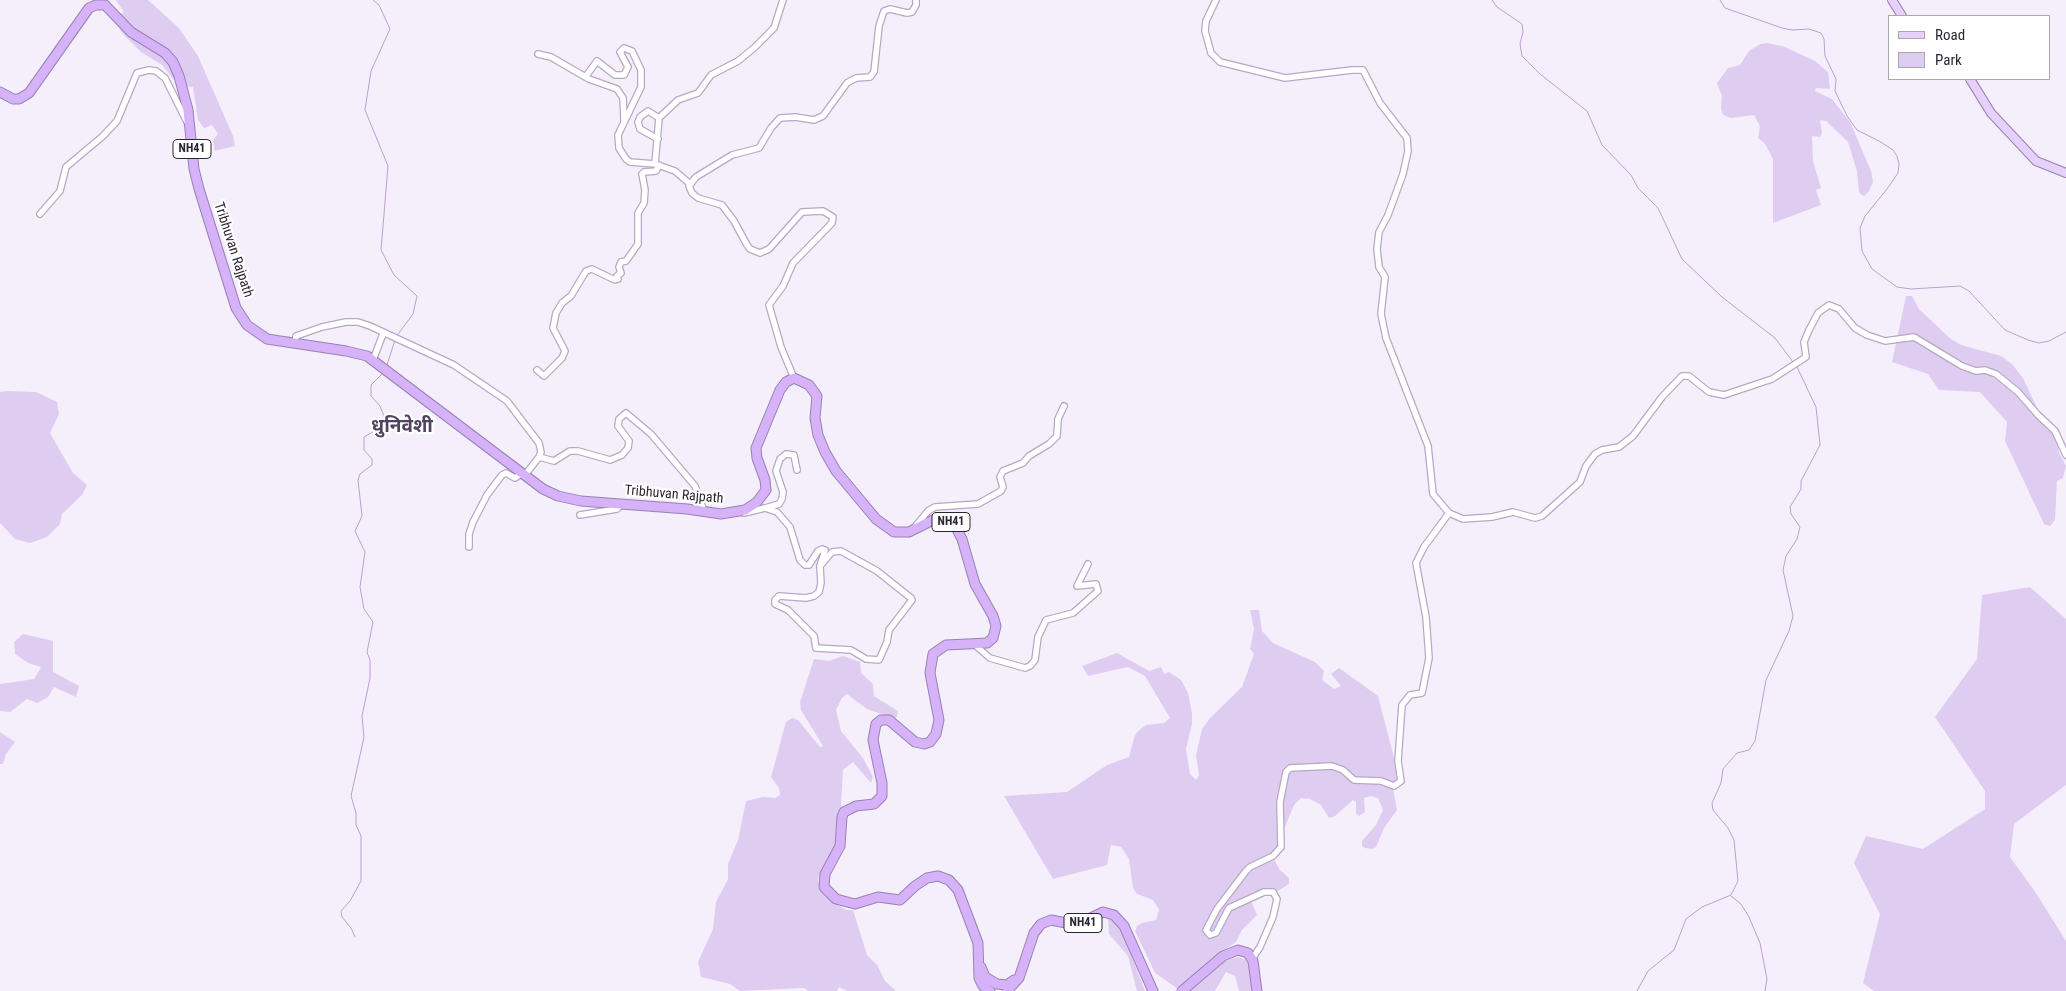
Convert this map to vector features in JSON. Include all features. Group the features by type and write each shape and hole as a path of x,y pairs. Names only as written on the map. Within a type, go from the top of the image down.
{"highway":[{"name":"Tribhuvan Rajpath","path":"0,92 13,99 19,99 29,93 89,8 96,4 105,5 131,32 165,53 173,62 180,76 188,110 194,169 199,189 236,308 255,333 266,339 358,353 373,360 543,489 558,496 581,501 721,514 735,513 749,508 765,492 766,482 756,455 758,441 780,390 786,382 794,378"},
{"name":"NH41","path":"794,378 807,383 815,393 818,435 836,471 885,527 898,533 912,530 928,521 940,519 952,522 958,531 975,584 995,623 995,634 991,641 975,645 946,645 938,649 932,657 930,677 939,720 936,734 930,742 921,744 912,740 889,720 881,720 876,724 873,740 883,786 882,796 874,804 856,806 844,812 840,846 823,882 825,889 832,897 846,903 855,904 878,897 901,900 915,886 927,878 938,876 946,878 955,886 959,893 978,943 978,978 990,991"},
{"name":"NH41","path":"1007,991 1015,985 1034,933 1041,924 1052,920 1078,925 1098,913 1105,912 1117,917 1124,926 1152,991"},
{"path":"1182,991 1228,953 1241,950 1252,959 1257,991"},
{"path":"979,960 985,977 997,984 1007,985 1021,972"}],"main road":[{"path":"1892,0 1901,15"},
{"path":"1971,80 1991,113 2036,161 2066,173"}],"street":[{"path":"537,370 544,376 562,358 565,351 553,328 556,313 562,303 571,296 586,270 592,269 615,280 618,279 617,276 621,273 619,267 621,262 626,261 638,244 638,212 644,203 645,190 642,174 644,172 656,171 659,118 678,100 698,93 711,75 738,61 754,48 774,28 784,0"},
{"path":"690,184 703,172 732,155 759,148 771,128 780,118 795,117 814,120 822,116 847,83 856,78 870,77 874,72 880,26 884,11 890,9 907,13 912,12 916,5 916,0"},
{"path":"1216,0 1206,21 1205,31 1207,44 1220,62 1285,78 1364,70 1380,103 1407,138 1408,151 1403,174 1388,215 1379,232 1376,249 1379,267 1385,277 1381,314 1386,338 1428,446 1433,494 1448,513 1463,519 1492,517 1513,512 1535,518 1542,516 1580,482 1586,466 1595,454 1602,450 1619,447 1633,436 1662,397 1682,376 1689,376 1709,392 1724,395 1772,379 1806,357 1804,342 1809,330 1818,313 1829,305 1839,309 1855,328 1878,340 1885,341 1914,337 1962,366 1976,371 1985,370 2002,378 2018,392 2038,416 2055,430 2066,456"},
{"path":"586,76 597,61 615,75 624,75 628,67 620,52 624,48 632,51 641,70 642,87 617,138 622,155 630,162 657,165 676,171 690,184 690,190 694,195 703,200 719,203 726,209 747,245 755,252 764,253 769,249 802,212 823,211 833,217 830,226 793,263 783,286 769,305 780,347 794,378"},
{"path":"538,54 551,57 619,91 623,98 624,123"},
{"path":"40,214 60,191 66,167 104,136 116,121 137,73 145,70 156,71 165,78 189,126"},
{"path":"658,139 640,129 638,122 640,117 648,111 659,118"},
{"path":"295,344 296,336 322,326 358,322 454,366 507,401 538,443 541,452 524,474 514,478 506,473 502,475 487,496 473,522 469,534 470,547"},
{"path":"373,360 383,334"},
{"path":"912,530 928,511 935,507 978,504 1001,491 1003,487 1000,477 1004,471 1023,463 1029,456 1049,444 1057,436 1058,419 1064,406"},
{"path":"539,457 554,460 570,451 578,451 610,460 616,459 628,448 629,441 618,426 620,416 626,413 651,434 695,486 704,511"},
{"path":"721,514 732,516 779,504 783,492 776,471 780,459 786,454 794,455 797,470"},
{"path":"580,514 617,509 622,504"},
{"path":"765,508 777,512 790,527 800,560 805,565 809,566 818,551 824,549 825,552 820,567 821,583 819,592 814,596 806,598 779,596 775,600 775,604 788,610 814,636 816,648 851,650 866,659 879,660 890,630 912,600 911,598 877,571 841,551 832,552 820,567"},
{"path":"1252,959 1273,917 1277,899 1273,892 1264,892 1230,908 1216,933 1210,935 1206,930 1217,909 1246,871 1250,867 1273,856 1281,847 1280,802 1286,772 1290,768 1332,766 1343,770 1354,780 1381,781 1394,786 1401,781 1398,761 1402,705 1410,695 1422,694 1429,658 1426,617 1416,563 1448,513"},
{"path":"975,645 990,658 1024,668 1030,666 1035,660 1038,637 1046,620 1073,613 1098,591 1096,584 1077,586 1088,564"}],"green space":[{"path":"116,0 148,0 179,28 198,56 233,136 235,146 215,151 213,140 218,134 212,125 204,128 198,120 193,87 179,86 162,65 141,52 122,33 113,18 124,12"},
{"path":"1768,43 1785,47 1815,61 1828,72 1830,89 1816,88 1815,91 1832,99 1850,122 1871,171 1873,182 1869,191 1864,196 1859,193 1857,171 1848,142 1826,121 1820,120 1822,133 1820,137 1812,136 1813,161 1821,188 1816,190 1821,205 1773,223 1773,159 1765,144 1758,138 1760,126 1754,115 1731,118 1723,115 1721,109 1722,96 1717,83 1728,68 1740,65 1749,51 1760,44"},
{"path":"1906,296 1912,296 1919,309 1951,339 1961,345 2001,356 2012,364 2023,378 2045,425 2057,440 2059,453 2066,466 2063,478 2057,481 2055,520 2050,526 2044,524 2005,441 2007,422 1980,392 1939,390 1928,374 1892,362"},
{"path":"0,392 36,392 57,402 59,414 50,433 73,473 87,485 82,495 62,514 60,524 47,537 30,543 15,539 0,523"},
{"path":"2030,587 2066,619 2066,785 2014,824 2010,857 2036,893 2066,941 2066,991 1874,991 1863,983 1880,914 1854,863 1866,836 1923,849 1985,809 1985,791 1935,717 1977,659 1982,595"},
{"path":"1250,610 1259,610 1262,631 1273,643 1315,662 1324,671 1322,680 1334,689 1341,686 1331,674 1339,668 1378,696 1399,777 1396,782 1392,783 1397,810 1384,828 1376,847 1373,849 1365,848 1362,846 1362,841 1376,825 1383,810 1378,798 1371,796 1364,798 1365,812 1359,816 1356,813 1356,802 1353,800 1335,816 1329,818 1321,805 1310,799 1301,798 1294,805 1274,853 1271,854 1280,870 1289,878 1289,884 1278,891 1272,890 1250,899 1257,915 1242,930 1236,942 1211,959 1178,989 1155,973 1135,931 1137,926 1142,923 1156,920 1159,910 1153,900 1137,894 1133,888 1129,859 1121,847 1111,845 1107,865 1053,879 1004,796 1067,792 1107,765 1129,757 1137,732 1146,725 1164,723 1170,718 1145,676 1128,667 1088,676 1082,666 1117,653 1149,671 1161,667 1164,674 1169,672 1181,680 1188,693 1192,713 1192,724 1186,749 1190,774 1196,780 1199,775 1196,755 1202,729 1210,718 1242,687 1254,654 1250,649 1254,629"},
{"path":"23,634 53,641 53,672 79,686 76,697 54,687 48,697 37,703 27,699 10,712 0,711 0,684 34,679 41,667 28,663 15,654 14,642"},
{"path":"843,656 860,662 861,673 873,684 874,696 898,711 895,719 867,709 847,694 842,698 836,710 841,731 863,758 873,777 871,783 853,762 843,770 839,841 819,874 818,881 822,890 833,902 846,910 853,910 867,955 877,965 885,981 896,991 847,991 839,987 837,991 808,991 804,988 740,991 730,984 701,977 698,962 713,929 716,902 728,879 728,864 738,840 746,801 763,797 775,798 780,795 779,788 771,777 786,722 792,718 798,720 820,747 823,746 801,710 800,702 814,659 829,661"},
{"path":"0,732 15,742 6,754 3,764 0,764"},
{"path":"1108,918 1115,923 1123,934 1145,991 1137,991 1128,956 1109,934"},
{"path":"1238,957 1246,960 1250,966 1252,991 1239,991 1235,976 1226,972 1215,991 1189,991 1225,961"}],"waterway":[{"path":"373,0 379,5 390,29 371,71 365,110 388,166 381,250 394,275 417,296 413,314 396,337"},
{"path":"1492,0 1497,7 1522,24 1523,32 1520,44 1522,56 1540,74 1587,111 1602,145 1631,175 1638,188 1658,208 1682,259 1722,297 1775,338 1793,362"},
{"path":"1720,0 1725,8 1782,28 1792,30 1809,29 1821,33 1824,39 1825,56 1836,79 1835,91 1847,116 1857,130 1893,150 1897,156 1899,164 1898,173 1865,216 1860,228 1862,251 1872,269 1897,287 1911,289 1960,286 1969,291 2005,330 2028,340 2039,343 2049,341 2066,332"},
{"path":"387,365 395,340"},
{"path":"1637,991 1648,971 1674,950 1686,919 1702,907 1731,895 1738,881 1734,840 1728,828 1713,810 1712,803 1721,783 1723,769 1737,753 1749,750 1755,741 1766,680 1789,631 1793,616 1783,570 1786,556 1797,539 1800,527 1791,514 1790,507 1801,489 1801,481 1820,445 1816,407 1797,367"},
{"path":"355,937 351,928 342,917 341,911 350,901 361,881 361,836 356,825 356,813 351,796 364,737 362,716 370,678 370,660 367,652 373,622 364,609 360,587 365,552 355,531 362,516 358,480 360,474 372,465 372,459 364,450 364,437 378,429 384,416 380,406 371,396 371,385 383,373"},
{"path":"1731,896 1741,904 1760,943 1767,979 1765,991"}],"district":[{"name":"धुनिवेशी","path":"402,427"}]}
